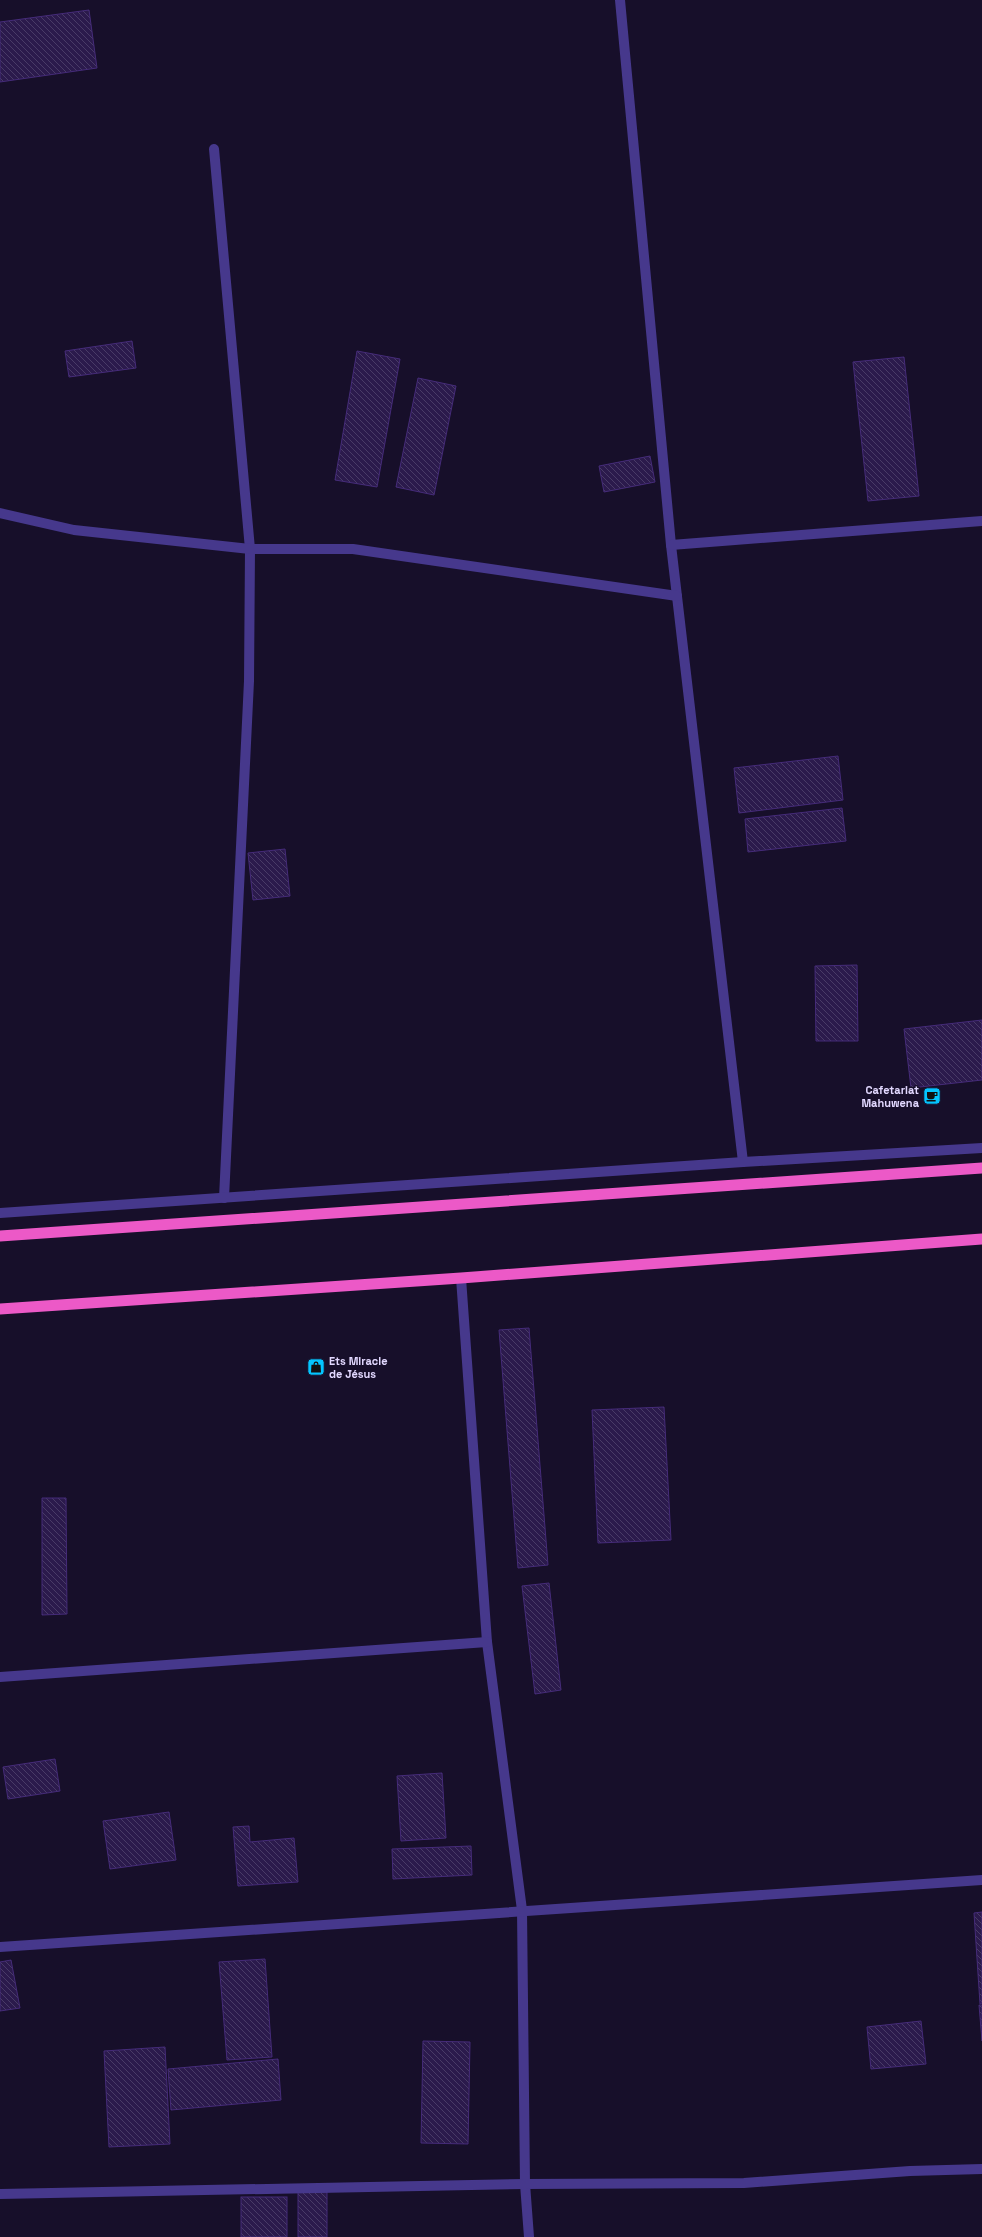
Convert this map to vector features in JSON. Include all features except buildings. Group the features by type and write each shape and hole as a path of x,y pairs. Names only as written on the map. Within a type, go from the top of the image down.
{"highway":[{"path":"0,1236 982,1168"},
{"path":"0,1309 461,1278 982,1239"}],"street":[{"path":"620,0 671,545 743,1162"},
{"path":"214,149 250,549 249,681 224,1198"},
{"path":"0,513 74,530 250,549 353,549 677,596"},
{"path":"671,545 982,521"},
{"path":"0,1213 743,1162 982,1148"},
{"path":"461,1278 487,1642 522,1910 525,2184 529,2237"},
{"path":"0,1677 487,1642"},
{"path":"0,1947 522,1910 982,1880"},
{"path":"0,2194 525,2184 744,2183 910,2172 982,2169"}],"place":[{"name":"Cafetariat Mahuwena","path":"932,1096"},
{"name":"Ets Miracle de Jésus","path":"316,1367"}]}
